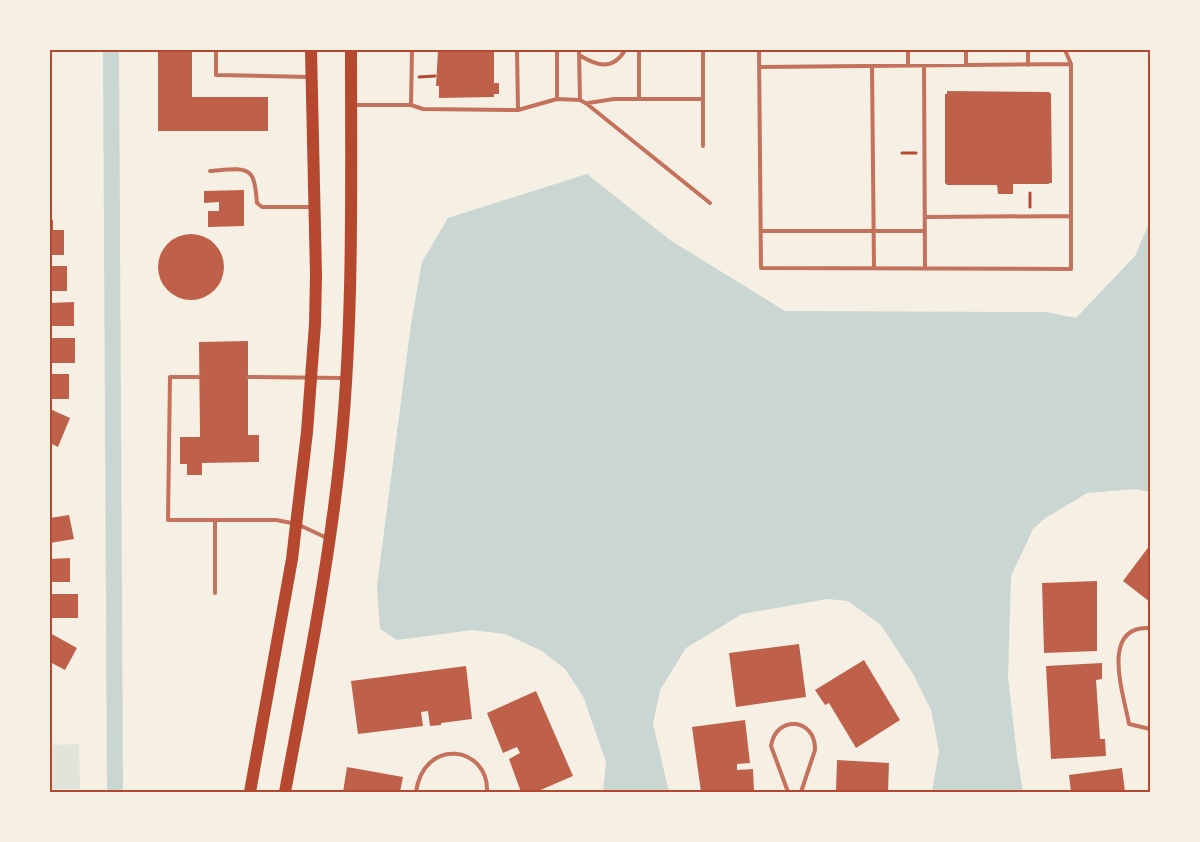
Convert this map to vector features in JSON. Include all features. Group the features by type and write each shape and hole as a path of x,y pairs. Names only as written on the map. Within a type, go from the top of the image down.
{"main road":[{"path":"250,792 284,610 297,524 312,377 316,314 312,50"},
{"path":"285,792 329,539 339,465 350,288 351,50"}],"lane":[{"path":"216,50 216,75 312,77"},
{"path":"411,105 412,50"},
{"path":"517,50 518,110"},
{"path":"557,50 557,99"},
{"path":"579,52 592,63 603,65 615,62 625,50"},
{"path":"639,50 639,99"},
{"path":"703,50 703,146"},
{"path":"759,50 761,268 1071,268 1071,64 1065,50"},
{"path":"908,50 908,66"},
{"path":"966,50 966,65"},
{"path":"1028,50 1028,64"},
{"path":"579,52 580,99"},
{"path":"759,67 1071,64"},
{"path":"872,66 874,268"},
{"path":"924,66 925,268"},
{"path":"351,105 411,105 423,110 518,110 557,99 580,99 710,202"},
{"path":"587,104 614,99 703,99"},
{"path":"210,171 250,172 253,177 257,203 262,207 315,207"},
{"path":"925,217 1071,216"},
{"path":"761,231 925,231"},
{"path":"200,377 170,377 168,520 276,520 297,524 329,539"},
{"path":"248,377 346,378"},
{"path":"215,521 215,593"},
{"path":"1150,628 1141,628 1125,636 1118,653 1129,724 1150,729"},
{"path":"788,792 771,746 772,738 781,727 795,724 808,730 815,743 815,750 801,792"},
{"path":"416,792 420,774 427,765 447,754 458,754 478,765 484,774 487,792"}],"path":[{"path":"422,77 435,76"},
{"path":"902,153 916,153"},
{"path":"1030,194 1030,207"}],"shaded area":[{"path":"587,174 670,240 785,311 1046,312 1076,318 1135,256 1150,221 1150,492 1135,489 1087,493 1044,519 1033,529 1011,576 1008,677 1023,792 932,792 939,751 931,710 913,674 881,625 848,601 827,599 742,614 686,648 660,690 653,724 669,792 603,792 606,762 583,696 565,669 542,651 505,634 472,630 397,640 380,629 377,586 411,324 422,262 448,218"},
{"path":"79,744 80,789 50,789 50,745"}],"building":[{"path":"158,50 192,50 192,97 268,97 268,131 158,131"},
{"path":"438,50 494,50 494,83 499,83 499,94 494,94 494,97 439,98 439,86 436,86"},
{"path":"947,91 1049,92 1051,94 1052,183 1013,184 1013,194 998,194 997,185 947,185 945,183 945,94"},
{"path":"244,190 244,226 208,227 208,211 219,211 219,202 204,203 204,191"},
{"path":"50,220 53,220 53,230 64,230 64,255 50,255"},
{"path":"191,234 204,237 214,244 221,254 224,267 221,280 214,290 204,297 191,300 178,297 168,290 161,280 158,267 161,254 168,244 178,237"},
{"path":"50,266 67,266 67,291 50,291"},
{"path":"74,302 74,326 50,326 50,303"},
{"path":"50,338 75,338 75,363 50,363"},
{"path":"248,341 248,435 259,435 259,462 202,463 202,475 187,475 187,464 180,464 180,437 200,437 199,342"},
{"path":"50,374 69,374 69,399 50,399"},
{"path":"50,409 70,418 58,447 50,443"},
{"path":"69,515 74,539 50,543 50,518"},
{"path":"1150,545 1150,602 1123,581"},
{"path":"70,558 70,582 50,582 50,559"},
{"path":"1097,581 1097,651 1044,653 1042,583"},
{"path":"50,594 78,594 78,618 50,618"},
{"path":"50,633 77,648 65,670 50,662"},
{"path":"799,644 806,697 736,707 729,653"},
{"path":"864,660 900,720 856,748 829,703 825,705 815,690"},
{"path":"1102,663 1102,679 1096,680 1100,739 1105,739 1106,756 1051,759 1046,666"},
{"path":"466,666 472,719 430,726 428,711 421,712 423,726 358,734 351,681"},
{"path":"536,691 573,776 536,792 521,792 509,759 520,753 517,747 503,753 487,713"},
{"path":"745,720 750,763 737,764 737,770 753,769 754,792 701,792 692,727"},
{"path":"837,760 889,763 888,792 833,792 836,790"},
{"path":"347,767 403,777 400,792 343,792"},
{"path":"1122,768 1125,792 1071,792 1069,775"}],"waterway":[{"path":"111,50 115,792"}]}
